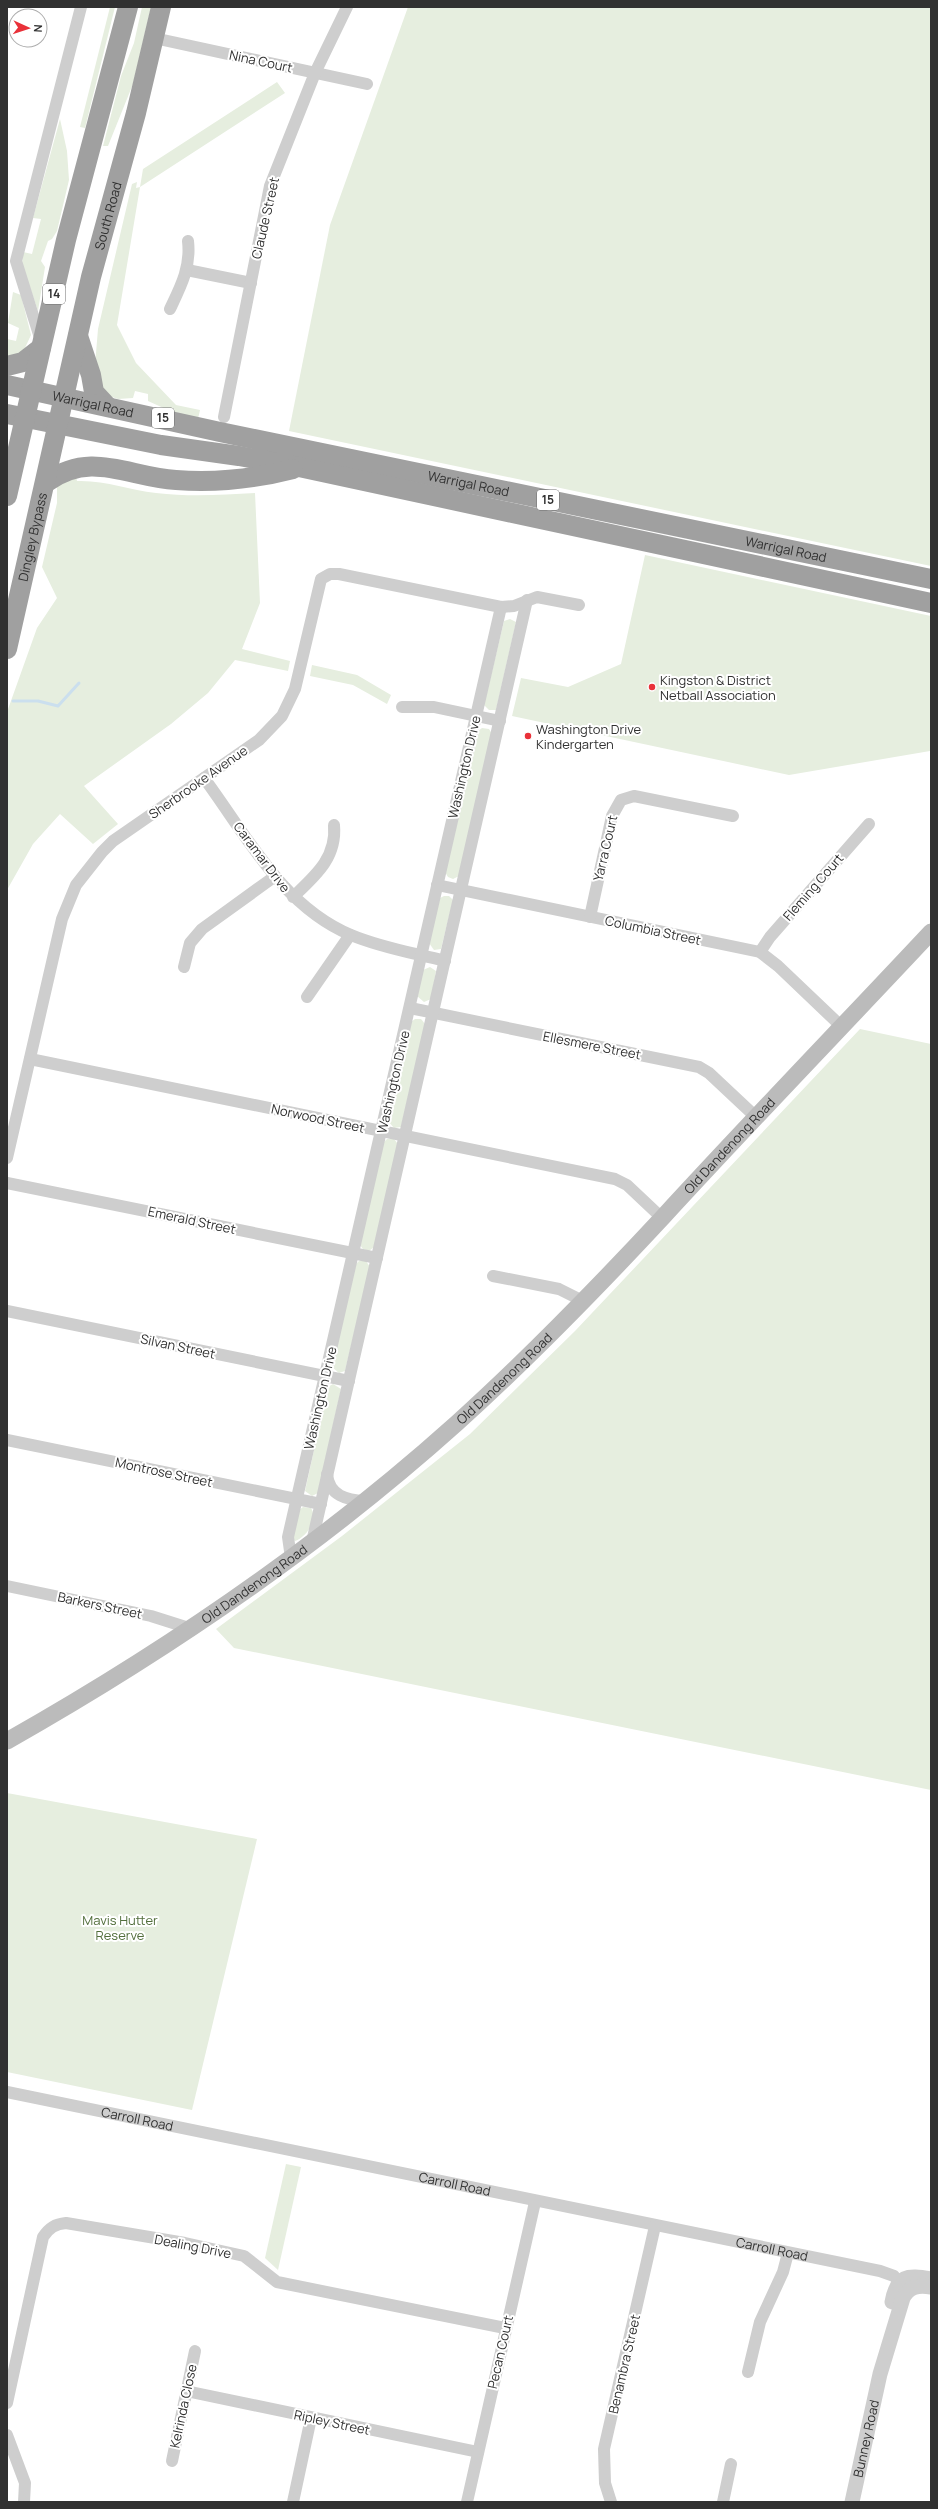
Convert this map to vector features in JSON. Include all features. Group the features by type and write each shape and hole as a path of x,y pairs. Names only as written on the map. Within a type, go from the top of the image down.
{"highway":[{"name":"14","path":"7,496 16,416 32,390 66,240 128,7"},
{"name":"South Road","path":"59,425 91,277 130,136 161,7"},
{"path":"78,336 91,375 94,392 107,406"},
{"path":"7,366 23,362 42,346"},
{"name":"Warrigal Road","path":"7,385 227,433 931,579"},
{"name":"Warrigal Road","path":"16,416 161,445 239,456 299,467 931,603"},
{"name":"Dingley Bypass","path":"7,649 47,482 59,425"},
{"path":"47,482 64,470 87,467 111,468 175,480 207,481 257,478 299,467"}],"main road":[{"name":"Old Dandenong Road","path":"7,1741 64,1709 192,1629 291,1558 365,1501 461,1419 583,1302 633,1251 662,1218 931,932"}],"street":[{"path":"42,346 16,261 81,7"},
{"name":"Claude Street","path":"224,417 270,186 314,72 346,7"},
{"name":"Nina Court","path":"154,38 367,84"},
{"path":"170,309 188,270 190,255 188,241"},
{"path":"188,270 251,283"},
{"name":"Sherbrooke Avenue","path":"7,1158 62,919 76,885 92,862 113,841 268,733 288,706 298,680 317,586 323,577 339,574 505,607"},
{"path":"505,607 539,596 579,605"},
{"name":"Washington Drive","path":"312,1542 527,600"},
{"name":"Washington Drive","path":"291,1558 288,1537 476,716 505,607"},
{"path":"402,708 426,706 500,721"},
{"name":"Caramar Drive","path":"204,778 274,877 293,897 318,917 350,935 380,946 445,961"},
{"name":"Yarra Court","path":"590,917 612,816 621,800 634,796 733,816"},
{"name":"Fleming Court","path":"760,952 770,937 868,824"},
{"path":"293,897 314,877 327,860 334,840 334,825"},
{"path":"184,967 190,944 202,929 274,877"},
{"name":"Columbia Street","path":"437,885 760,952 778,966 842,1027"},
{"path":"307,997 350,935"},
{"name":"Ellesmere Street","path":"410,1008 699,1067 709,1073 757,1118"},
{"name":"Norwood Street","path":"30,1059 615,1179 627,1185 662,1218"},
{"name":"Emerald Street","path":"7,1182 377,1258"},
{"path":"493,1276 566,1291 583,1302"},
{"name":"Silvan Street","path":"7,1311 349,1381"},
{"name":"Montrose Street","path":"7,1440 321,1504"},
{"path":"328,1473 330,1486 338,1495 348,1499 365,1501"},
{"name":"Barkers Street","path":"7,1586 151,1616 192,1629"},
{"name":"Carroll Road","path":"7,2092 535,2202 888,2273 903,2286"},
{"name":"Pecan Court","path":"467,2502 505,2328 535,2202"},
{"name":"Dealing Drive","path":"7,2403 43,2237 49,2229 57,2224 66,2223 210,2248 244,2256 277,2282 505,2328"},
{"name":"Benambra Street","path":"611,2502 605,2483 604,2450 655,2226"},
{"path":"748,2372 760,2322 783,2272 788,2253"},
{"path":"903,2286 911,2276 931,2279"},
{"path":"903,2286 931,2287"},
{"name":"Bunney Road","path":"852,2502 880,2374 903,2286"},
{"name":"Kelrinda Close","path":"172,2461 195,2351"},
{"name":"Ripley Street","path":"186,2392 478,2452"},
{"path":"292,2502 310,2418"},
{"path":"7,2434 25,2483 24,2502"},
{"path":"723,2502 731,2464"}],"green space":[{"path":"110,7 115,7 85,128 80,127"},
{"path":"142,7 151,7 133,84 108,146 103,146 121,76 134,43"},
{"path":"408,7 931,7 931,566 289,431 330,225"},
{"path":"277,82 285,93 140,187 143,169"},
{"path":"60,119 67,151 69,180 57,231 52,239 48,241 41,261 45,267 38,311 22,264 23,252 32,254 41,219 33,218"},
{"path":"137,182 136,188 140,187 117,325 136,363 176,405 200,410 198,419 168,410 148,401 148,394 135,391 133,398 118,399 103,394 95,365 98,329 132,184"},
{"path":"13,292 21,295 31,335 24,350 7,361 7,339 16,341 19,328 8,323"},
{"path":"75,472 77,481 97,482 146,492 193,495 255,493 260,603 242,649 290,661 288,671 235,660 208,693 171,724 84,786 118,824 93,844 60,814 33,844 7,890 7,712 37,628 57,598 42,567 57,503 57,487"},
{"path":"645,555 931,616 930,751 789,775 512,716 521,678 568,687 621,664"},
{"path":"510,619 516,622 496,710 489,710 484,705 504,621"},
{"path":"312,665 357,675 391,695 387,704 353,685 310,676"},
{"path":"482,728 489,729 492,734 459,876 453,879 448,877 445,872 478,731"},
{"path":"449,896 453,900 441,949 434,950 429,943 440,898"},
{"path":"430,967 436,971 431,999 424,1002 417,996 423,970"},
{"path":"415,1019 421,1019 425,1024 401,1127 394,1128 389,1122 411,1022"},
{"path":"860,1029 931,1044 931,1790 234,1648 216,1629 342,1536 470,1434 575,1331"},
{"path":"387,1139 394,1139 398,1144 374,1247 369,1251 363,1249 360,1245 384,1142"},
{"path":"359,1261 366,1261 370,1267 345,1371 339,1373 332,1367 356,1264"},
{"path":"333,1384 341,1389 318,1493 312,1496 305,1491 328,1387"},
{"path":"303,1507 311,1508 313,1512 312,1522 304,1536 295,1541 293,1539 299,1510"},
{"name":"Mavis Hutter Reserve","path":"7,1793 257,1839 192,2110 7,2072"},
{"path":"286,2164 301,2167 278,2270 265,2258"}],"waterway":[{"path":"13,701 38,701 58,706 79,683"}],"place":[{"name":"Kingston & District Netball Association","path":"652,687"},
{"name":"Washington Drive Kindergarten","path":"528,736"}]}
